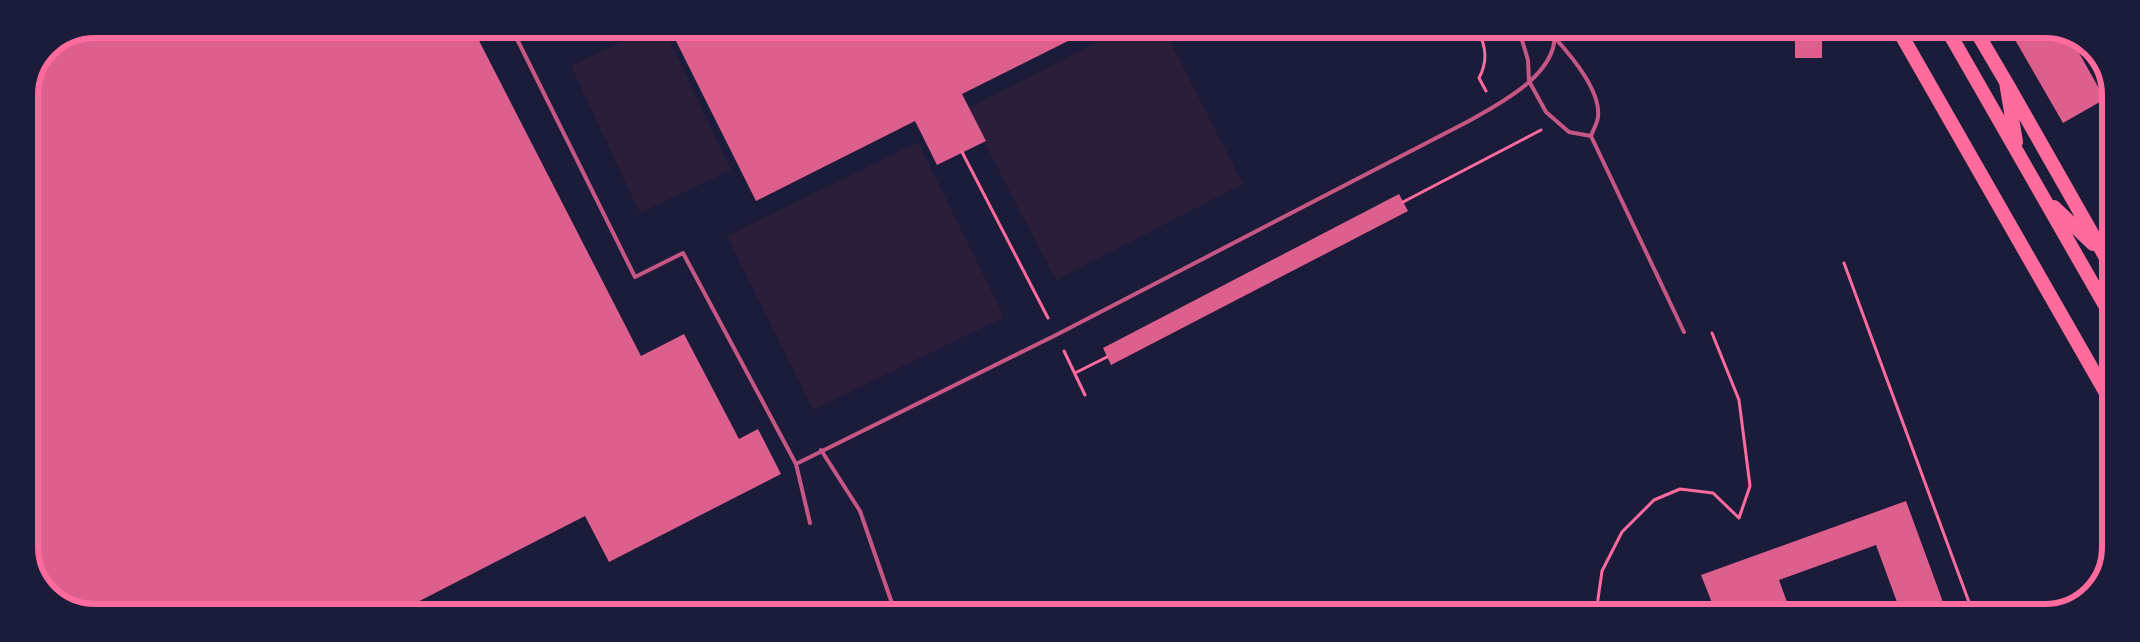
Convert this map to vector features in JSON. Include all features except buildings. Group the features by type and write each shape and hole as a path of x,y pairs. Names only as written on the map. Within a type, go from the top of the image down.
{"highway":[{"path":"1903,38 2102,386"},
{"path":"1952,38 2102,300"},
{"path":"1980,38 2102,253"},
{"path":"2006,82 2017,152"},
{"path":"2044,198 2102,253"}],"lane":[{"path":"516,38 635,277 683,253 796,464 810,523"},
{"path":"1521,38 1528,60 1529,81 1546,112 1569,132 1591,136"},
{"path":"796,464 1056,335 1370,175 1495,107 1511,97 1551,59 1556,39"},
{"path":"1556,39 1574,59 1591,86 1598,116 1591,136 1684,332"},
{"path":"821,450 860,511 892,604"}],"path":[{"path":"1481,38 1486,52 1484,68 1479,78 1495,107"},
{"path":"1403,202 1557,122"},
{"path":"962,152 1085,395"},
{"path":"1844,263 1970,604"},
{"path":"1597,604 1602,571 1622,532 1654,500 1680,490 1713,494 1738,518 1750,486 1738,400 1712,333"},
{"path":"1075,373 1107,357"}],"shaded area":[{"path":"629,38 668,38 731,170 640,213 571,66"},
{"path":"1105,38 1168,38 1243,184 1056,280 967,109"},
{"path":"918,142 1004,317 813,410 727,236"}]}
